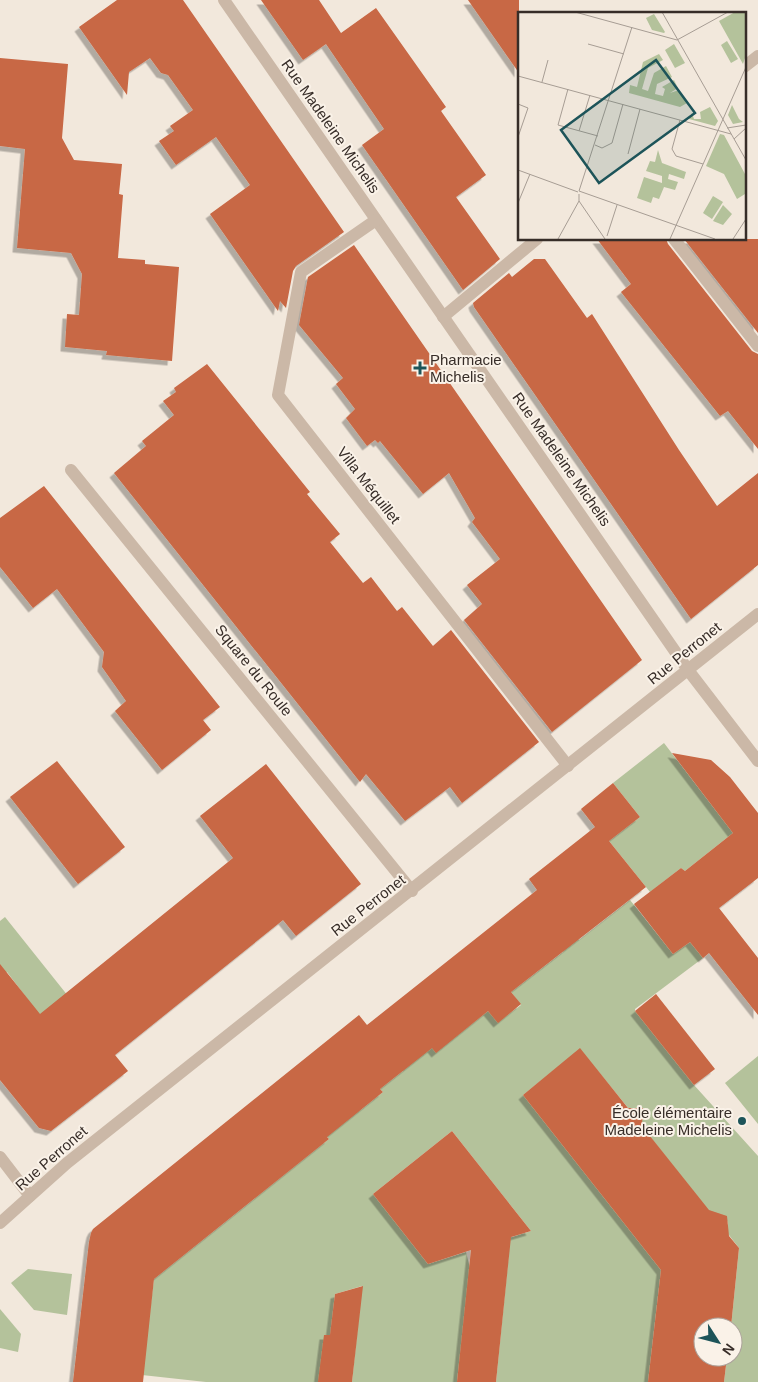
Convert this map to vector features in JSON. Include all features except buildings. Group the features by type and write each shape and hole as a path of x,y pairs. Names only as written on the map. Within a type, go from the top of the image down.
{"street":[{"name":"Rue Madeleine Michelis","path":"224,0 688,670 758,761"},
{"path":"746,66 758,56"},
{"name":"Villa Méquillet","path":"376,220 301,272 278,396 568,766"},
{"path":"443,317 536,240"},
{"path":"675,240 758,346"},
{"name":"Square du Roule","path":"72,470 412,891"},
{"name":"Rue Perronet","path":"0,1223 66,1163 412,891 758,614"},
{"path":"0,1157 30,1196"}],"green space":[{"path":"664,743 733,833 685,871 681,868 650,892 609,841 640,817 613,783"},
{"path":"630,900 673,954 690,942 703,958 635,1009 635,1011 694,1085 758,1156 758,1382 724,1382 726,1367 743,1367 743,1317 732,1317 739,1248 725,1230 728,1224 726,1217 720,1214 713,1216 640,1124 643,1118 641,1112 636,1108 629,1109 580,1049 523,1095 661,1270 648,1382 496,1382 509,1238 531,1231 452,1131 373,1194 428,1264 466,1252 470,1268 457,1382 352,1382 362,1286 335,1294 325,1382 206,1382 142,1375 154,1279 329,1139 324,1133 362,1109 383,1092 380,1089 403,1071 395,1060 423,1037 436,1052 488,1011 498,1022 521,1005 511,992 563,952 565,925 579,940"},
{"path":"5,917 92,1026 66,1055 7,972 0,977 0,921"},
{"path":"758,1056 758,1124 725,1083"},
{"path":"28,1269 72,1274 67,1315 34,1310 11,1283"},
{"path":"0,1309 21,1334 18,1352 0,1348"}],"place":[{"name":"Pharmacie Michelis","path":"420,368"},
{"name":"École élémentaire Madeleine Michelis","path":"742,1121"}]}
